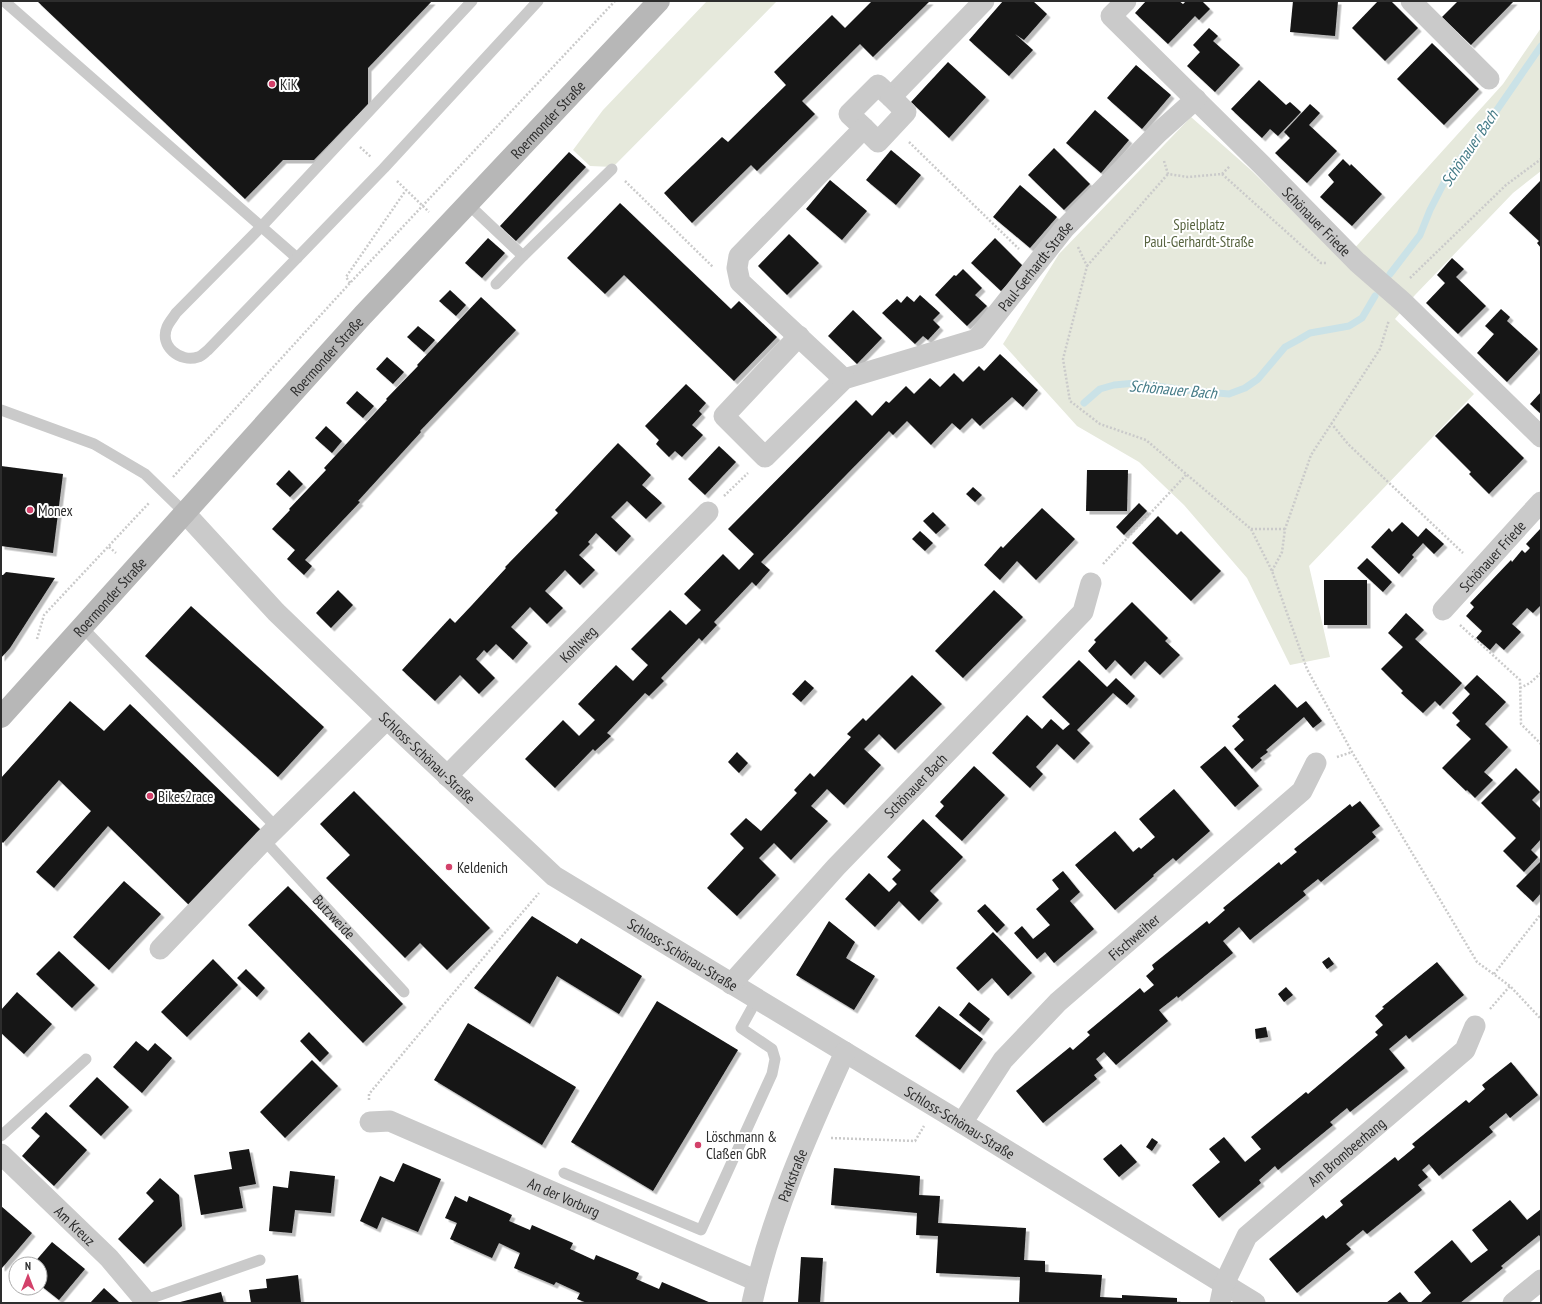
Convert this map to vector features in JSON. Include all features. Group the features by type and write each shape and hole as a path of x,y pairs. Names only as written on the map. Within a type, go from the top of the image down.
{"main road":[{"name":"Roermonder Straße","path":"1,717 363,315 659,1"}],"street":[{"path":"891,97 984,1"},
{"name":"Schönauer Friede","path":"1126,1 1111,16 1196,99 1357,262 1398,298 1541,437"},
{"path":"1411,1 1489,79"},
{"path":"878,85 891,97 906,112 878,142 849,114 878,85"},
{"name":"Paul-Gerhardt-Straße","path":"765,456 844,378 977,339 1064,229 1158,133 1196,99"},
{"path":"844,378 740,282 737,268 739,256 864,128"},
{"path":"765,456 724,416 799,336"},
{"name":"Schönauer Friede","path":"1443,610 1541,502"},
{"name":"Schloss-Schönau-Straße","path":"184,512 276,612 554,876 962,1123 1222,1293 1255,1303"},
{"name":"Kohlweg","path":"447,776 708,512"},
{"name":"Schönauer Bach","path":"731,984 836,867 1083,612 1090,583"},
{"path":"160,949 270,834 387,719"},
{"name":"Fischweiher","path":"962,1123 1003,1060 1058,1002 1302,791 1316,763"},
{"name":"Am Brombeerhang","path":"1222,1293 1248,1236 1465,1050 1475,1026"},
{"name":"Parkstraße","path":"752,1303 775,1220 807,1137 845,1052"},
{"name":"An der Vorburg","path":"370,1122 390,1121 757,1281"},
{"name":"Am Kreuz","path":"1,1154 109,1258 146,1302"},
{"path":"1513,1303 1541,1280"}],"lane":[{"path":"4,1 297,258"},
{"path":"472,1 262,226 176,314 167,328 166,340 170,350 179,356 190,359 200,357 208,350 384,168 538,1"},
{"path":"496,284 522,256 612,169"},
{"path":"468,204 522,256"},
{"path":"1,410 94,444 144,474 184,512"},
{"name":"Butzweide","path":"82,627 270,834 404,992"},
{"path":"564,1173 701,1230 772,1074 775,1059 772,1049 741,1028 757,999"},
{"path":"1,1136 86,1059"},
{"name":"Am Kreuz","path":"146,1302 260,1260"}],"path":[{"path":"36,643 44,615 109,547 423,205 615,1"},
{"path":"893,126 1036,266"},
{"path":"1158,133 1168,174"},
{"path":"1272,571 1282,552 1285,530 1311,455 1380,349 1388,321 1398,298 1506,185 1541,160"},
{"path":"612,169 715,269 737,268"},
{"path":"1168,174 1188,177 1222,174 1321,263 1357,262"},
{"path":"1168,174 1087,266 1063,358 1070,401 1100,424 1146,440 1251,530 1272,571 1307,669 1352,752 1477,962 1510,986 1541,1020"},
{"path":"350,284 346,277 406,190 423,205"},
{"path":"1064,229 1080,250 1087,266"},
{"path":"1331,423 1348,444 1480,569"},
{"path":"708,512 765,456"},
{"path":"1090,583 1100,567 1186,475"},
{"path":"1251,530 1285,530"},
{"path":"1443,610 1520,680 1521,724 1541,744"},
{"path":"1520,688 1530,683 1541,673"},
{"path":"370,1122 368,1094 554,876"},
{"path":"1494,974 1541,914"},
{"path":"1475,1026 1510,986"},
{"path":"807,1137 915,1141 936,1107"}],"green space":[{"path":"707,1 777,1 613,167 590,166 573,150 603,110"},
{"name":"Spielplatz Paul-Gerhardt-Straße","path":"1541,28 1541,171 1513,193 1415,295 1395,319 1474,394 1309,566 1330,657 1290,665 1247,578 1184,505 1139,462 1077,426 1003,344 1059,254 1191,117 1252,171 1343,261 1503,84"}],"building":[{"path":"37,1 432,1 368,68 368,104 314,160 283,160 245,199"},
{"path":"872,1 930,1 873,57 860,44 802,101 815,114 757,171 751,165 692,223 664,193 722,137 728,142 786,85 774,72 832,15 845,28"},
{"path":"1003,1 1033,1 1047,14 1024,40 1015,34 1033,50 1009,76 969,40"},
{"path":"1146,1 1179,1 1183,4 1186,1 1202,1 1210,9 1199,20 1195,16 1168,44 1135,13"},
{"path":"1293,1 1338,1 1335,36 1290,32"},
{"path":"1378,1 1391,1 1418,28 1385,61 1352,28"},
{"path":"1458,1 1514,1 1471,45 1442,17"},
{"path":"1209,28 1218,36 1213,41 1240,65 1215,92 1187,66 1200,52 1193,45"},
{"path":"1432,43 1479,89 1444,125 1397,79"},
{"path":"948,62 986,97 949,138 911,102"},
{"path":"1136,65 1171,95 1142,129 1107,98"},
{"path":"1259,80 1286,105 1290,102 1301,112 1278,136 1270,129 1262,138 1231,109"},
{"path":"1310,104 1320,113 1309,125 1337,151 1307,183 1275,153 1290,138 1284,132"},
{"path":"1095,110 1129,140 1101,173 1066,143"},
{"path":"1054,148 1090,184 1064,210 1028,175"},
{"path":"891,150 921,175 896,205 866,180"},
{"path":"569,152 586,167 516,241 500,226"},
{"path":"1343,159 1350,166 1351,164 1382,194 1352,226 1320,197 1334,182 1328,175"},
{"path":"830,180 867,211 842,240 806,209"},
{"path":"1540,181 1541,248 1537,243 1539,241 1509,213"},
{"path":"1020,185 1057,217 1030,248 993,217"},
{"path":"620,203 731,309 739,301 777,337 734,381 624,275 605,294 567,258"},
{"path":"789,234 819,263 787,295 758,266"},
{"path":"488,238 505,253 482,278 465,263"},
{"path":"995,238 1024,267 1001,291 971,263"},
{"path":"1452,258 1464,269 1456,277 1486,306 1458,334 1426,303 1445,283 1437,275"},
{"path":"963,269 982,288 975,295 987,306 967,326 935,295 954,275 956,276"},
{"path":"450,290 466,305 456,316 439,301"},
{"path":"920,295 940,313 933,320 940,327 928,340 923,336 915,344 882,313 897,299 901,303 907,296 914,302"},
{"path":"481,297 516,330 420,431 421,432 358,501 360,502 305,560 312,566 304,575 287,559 295,550 272,529 326,470 324,468 387,400 386,399"},
{"path":"1501,309 1510,317 1507,321 1538,349 1507,382 1477,353 1494,334 1485,326"},
{"path":"853,310 882,338 857,364 828,336"},
{"path":"418,326 435,340 424,352 407,337"},
{"path":"1000,354 1038,390 1023,407 1012,397 980,426 972,418 960,430 952,423 931,445 907,421 893,435 889,431 761,562 770,570 756,586 752,582 714,622 717,625 702,641 699,638 661,678 664,681 649,696 645,693 607,733 611,736 595,751 593,749 555,788 525,759 563,720 579,736 595,720 578,704 616,665 633,681 648,665 631,649 670,610 686,625 701,610 684,594 723,554 739,570 754,554 728,529 856,400 872,416 886,401 889,403 906,386 914,394 930,378 940,387 954,373 963,382 979,366 984,371"},
{"path":"387,357 404,372 393,384 376,369"},
{"path":"686,384 706,403 699,411 702,414 692,425 703,435 682,457 675,451 669,457 656,444 659,440 645,426"},
{"path":"357,391 374,406 363,418 346,403"},
{"path":"1541,392 1541,414 1530,404"},
{"path":"1468,403 1524,458 1489,494 1469,474 1471,472 1435,436"},
{"path":"326,426 342,441 332,453 315,438"},
{"path":"618,443 651,475 642,485 662,503 646,519 627,501 611,517 631,536 616,552 596,533 588,542 590,544 579,555 595,570 580,585 565,570 545,591 563,608 547,624 530,607 511,627 528,643 513,660 496,644 487,653 484,650 476,659 495,678 479,694 460,675 435,701 402,670 450,618 455,623 506,568 505,567 558,513 555,510"},
{"path":"719,446 736,462 705,495 688,479"},
{"name":"Monex","path":"1,466 63,474 53,553 1,546"},
{"path":"289,470 303,484 290,497 276,484"},
{"path":"1087,470 1128,470 1127,511 1086,511"},
{"path":"973,487 982,495 975,502 966,494"},
{"path":"1139,503 1147,511 1124,535 1116,527"},
{"path":"1042,508 1075,539 1036,580 1017,561 1000,580 984,565 1001,546 1003,548"},
{"path":"933,512 946,525 936,534 923,521"},
{"path":"1158,516 1177,535 1181,531 1221,571 1191,601 1132,543"},
{"path":"1402,522 1418,537 1426,528 1444,544 1434,554 1423,543 1412,555 1414,557 1399,574 1371,547 1389,528 1392,532"},
{"path":"1541,528 1541,605 1533,613 1527,608 1512,624 1521,632 1504,650 1496,643 1490,650 1476,638 1482,631 1466,616 1474,607 1470,603 1511,560 1512,562 1522,550 1525,553 1530,548 1526,544"},
{"path":"920,531 933,543 925,551 912,539"},
{"path":"1367,558 1392,582 1383,592 1357,568"},
{"path":"6,572 55,578 10,648 1,658 1,575"},
{"path":"1324,580 1367,580 1367,625 1324,625"},
{"path":"338,590 353,605 331,628 316,613"},
{"path":"994,590 1023,617 963,678 935,651"},
{"path":"1132,602 1168,638 1165,641 1180,655 1160,675 1145,661 1131,676 1115,660 1106,670 1088,651 1096,642 1094,640"},
{"path":"191,606 324,727 278,777 145,656"},
{"path":"1406,613 1424,630 1415,639 1462,683 1440,706 1435,701 1423,713 1401,693 1403,691 1381,669 1403,647 1388,633"},
{"path":"1079,660 1107,687 1116,678 1135,696 1127,705 1113,693 1077,730 1090,743 1074,760 1057,744 1036,767 1043,774 1030,788 992,753 1027,715 1042,729 1051,719 1063,730 1070,724 1042,697"},
{"path":"912,675 942,704 895,750 879,734 864,749 881,765 844,805 827,789 811,806 828,821 791,860 774,843 759,858 776,875 737,916 707,888 744,848 730,834 746,818 761,831 797,793 794,790 810,773 814,777 851,737 847,734 863,718 866,721"},
{"path":"1477,675 1506,702 1485,724 1508,747 1484,772 1493,780 1475,798 1442,768 1471,739 1456,725 1460,721 1452,713 1470,694 1464,688"},
{"path":"805,680 814,688 801,702 792,694"},
{"path":"1275,684 1297,708 1306,701 1322,721 1313,728 1304,717 1266,750 1268,752 1260,758 1262,760 1252,769 1234,749 1244,740 1232,726 1240,719 1237,717"},
{"name":"Bikes2race","path":"70,701 104,731 130,704 262,831 190,906 108,826 54,888 36,872 91,811 59,780 3,843 1,841 1,778"},
{"path":"1225,746 1259,786 1235,807 1200,767"},
{"path":"737,752 748,763 739,773 728,762"},
{"path":"974,766 1005,795 962,841 935,816 944,806 940,802"},
{"path":"1516,768 1540,792 1532,800 1540,808 1541,807 1541,839 1531,850 1538,857 1524,872 1503,851 1516,838 1481,803"},
{"path":"1174,789 1210,831 1176,861 1173,858 1115,910 1075,865 1115,831 1133,852 1139,847 1141,849 1155,837 1139,819"},
{"path":"354,791 490,928 447,970 420,943 405,958 326,878 350,855 320,824"},
{"path":"1360,801 1380,826 1372,832 1376,837 1321,882 1318,879 1303,891 1306,895 1250,940 1239,927 1223,941 1233,953 1178,998 1177,996 1159,1010 1168,1021 1116,1065 1104,1052 1096,1059 1103,1068 1094,1075 1097,1079 1043,1123 1016,1091 1070,1047 1073,1050 1090,1035 1087,1032 1140,988 1144,993 1154,985 1146,976 1154,969 1152,965 1207,921 1209,924 1225,910 1223,908 1279,862 1281,865 1297,852 1294,849 1350,804 1352,807"},
{"path":"923,819 963,857 930,891 939,900 919,921 899,901 875,927 845,899 869,873 889,892 897,884 892,879 901,870 887,857"},
{"path":"1540,862 1541,893 1533,902 1516,886"},
{"path":"1063,871 1080,892 1070,901 1094,929 1054,963 1045,952 1037,959 1014,933 1022,926 1033,939 1050,925 1036,909 1059,889 1052,880"},
{"path":"124,881 161,914 109,970 73,937"},
{"path":"288,886 403,1004 363,1043 248,925"},
{"path":"985,904 1005,925 997,933 977,911"},
{"path":"532,916 577,944 581,938 642,976 619,1014 557,976 530,1024 474,988"},
{"path":"829,921 855,942 846,958 875,976 854,1010 796,975"},
{"path":"993,932 1032,973 1008,996 992,978 978,991 956,968"},
{"path":"59,951 95,985 72,1008 36,974"},
{"path":"1329,957 1334,964 1327,969 1322,962"},
{"path":"213,959 238,985 187,1037 161,1012"},
{"path":"1437,962 1464,995 1409,1039 1406,1035 1389,1049 1405,1068 1350,1112 1347,1108 1330,1122 1333,1125 1278,1170 1275,1166 1259,1180 1261,1183 1219,1218 1192,1185 1220,1162 1209,1149 1224,1137 1245,1162 1261,1149 1251,1137 1306,1092 1308,1094 1378,1035 1375,1032 1383,1025 1375,1016 1384,1008 1382,1007"},
{"path":"246,969 265,988 257,997 237,978"},
{"path":"1286,987 1293,995 1284,1002 1278,994"},
{"path":"17,992 52,1024 24,1054 1,1033 1,1010"},
{"path":"657,1001 738,1050 653,1191 571,1142"},
{"path":"969,1002 990,1019 980,1032 959,1015"},
{"path":"939,1006 983,1039 960,1070 915,1036"},
{"path":"468,1023 576,1087 542,1145 434,1080"},
{"path":"1266,1027 1268,1037 1256,1039 1255,1029"},
{"path":"309,1032 329,1053 320,1062 300,1041"},
{"path":"136,1041 148,1051 155,1043 172,1058 142,1093 113,1067"},
{"path":"312,1060 338,1086 285,1138 260,1112"},
{"path":"1511,1062 1538,1095 1510,1118 1506,1113 1489,1127 1493,1132 1439,1176 1429,1164 1422,1170 1428,1177 1418,1185 1422,1190 1367,1234 1363,1230 1346,1244 1351,1249 1297,1293 1269,1259 1323,1215 1326,1219 1343,1205 1340,1201 1395,1157 1398,1161 1415,1147 1412,1144 1466,1100 1469,1103 1485,1089 1482,1085"},
{"path":"97,1077 129,1107 101,1136 69,1106"},
{"path":"46,1112 87,1150 54,1186 22,1156 40,1136 31,1128"},
{"path":"1152,1138 1158,1142 1152,1151 1146,1147"},
{"path":"1121,1144 1137,1162 1119,1177 1103,1159"},
{"path":"249,1149 256,1184 239,1187 243,1208 201,1215 194,1175 232,1169 229,1152"},
{"path":"403,1163 441,1179 418,1232 382,1217 377,1229 360,1221 380,1176 394,1182"},
{"path":"834,1168 920,1176 919,1195 940,1196 938,1223 1026,1228 1024,1260 1045,1261 1045,1272 1102,1275 1100,1297 1122,1298 1122,1295 1177,1298 1177,1303 1019,1303 1020,1277 936,1273 938,1236 916,1235 917,1213 831,1205"},
{"path":"290,1171 335,1176 331,1213 295,1210 292,1233 269,1231 273,1186 288,1188"},
{"path":"160,1178 179,1195 182,1226 144,1264 118,1239 154,1201 146,1193"},
{"path":"455,1196 467,1202 469,1196 512,1215 509,1221 530,1230 532,1225 573,1243 570,1249 594,1260 596,1255 639,1273 636,1279 659,1289 662,1282 711,1303 587,1303 577,1299 580,1293 556,1282 554,1285 514,1268 520,1253 499,1243 492,1258 450,1239 457,1223 445,1218"},
{"path":"1510,1200 1527,1220 1541,1209 1541,1238 1539,1235 1501,1266 1503,1268 1460,1303 1420,1303 1431,1293 1414,1272 1452,1240 1471,1263 1488,1250 1472,1230"},
{"path":"1,1206 32,1233 12,1256 8,1256 8,1261 2,1268"},
{"path":"52,1242 85,1269 59,1300 48,1291 48,1256 40,1256"},
{"path":"801,1257 823,1258 820,1303 798,1303"},
{"path":"298,1275 301,1303 251,1303 249,1290 267,1288 266,1279"},
{"path":"104,1288 120,1303 90,1303"},
{"path":"221,1292 224,1303 180,1303 180,1302"},
{"path":"1400,1292 1409,1303 1386,1303"}],"waterway":[{"name":"Schönauer Bach","path":"1390,274 1420,235 1430,210 1448,175 1490,120 1541,46"},
{"name":"Schönauer Bach","path":"1084,403 1100,389 1114,385 1136,383 1184,390 1229,394 1245,388 1258,379 1285,347 1310,333 1349,326 1362,318 1375,296"}],"place":[{"name":"KiK","path":"272,84"},
{"name":"Monex","path":"30,510"},
{"name":"Bikes2race","path":"150,796"},
{"name":"Keldenich","path":"449,867"},
{"name":"Löschmann & Claßen GbR","path":"698,1145"}]}
